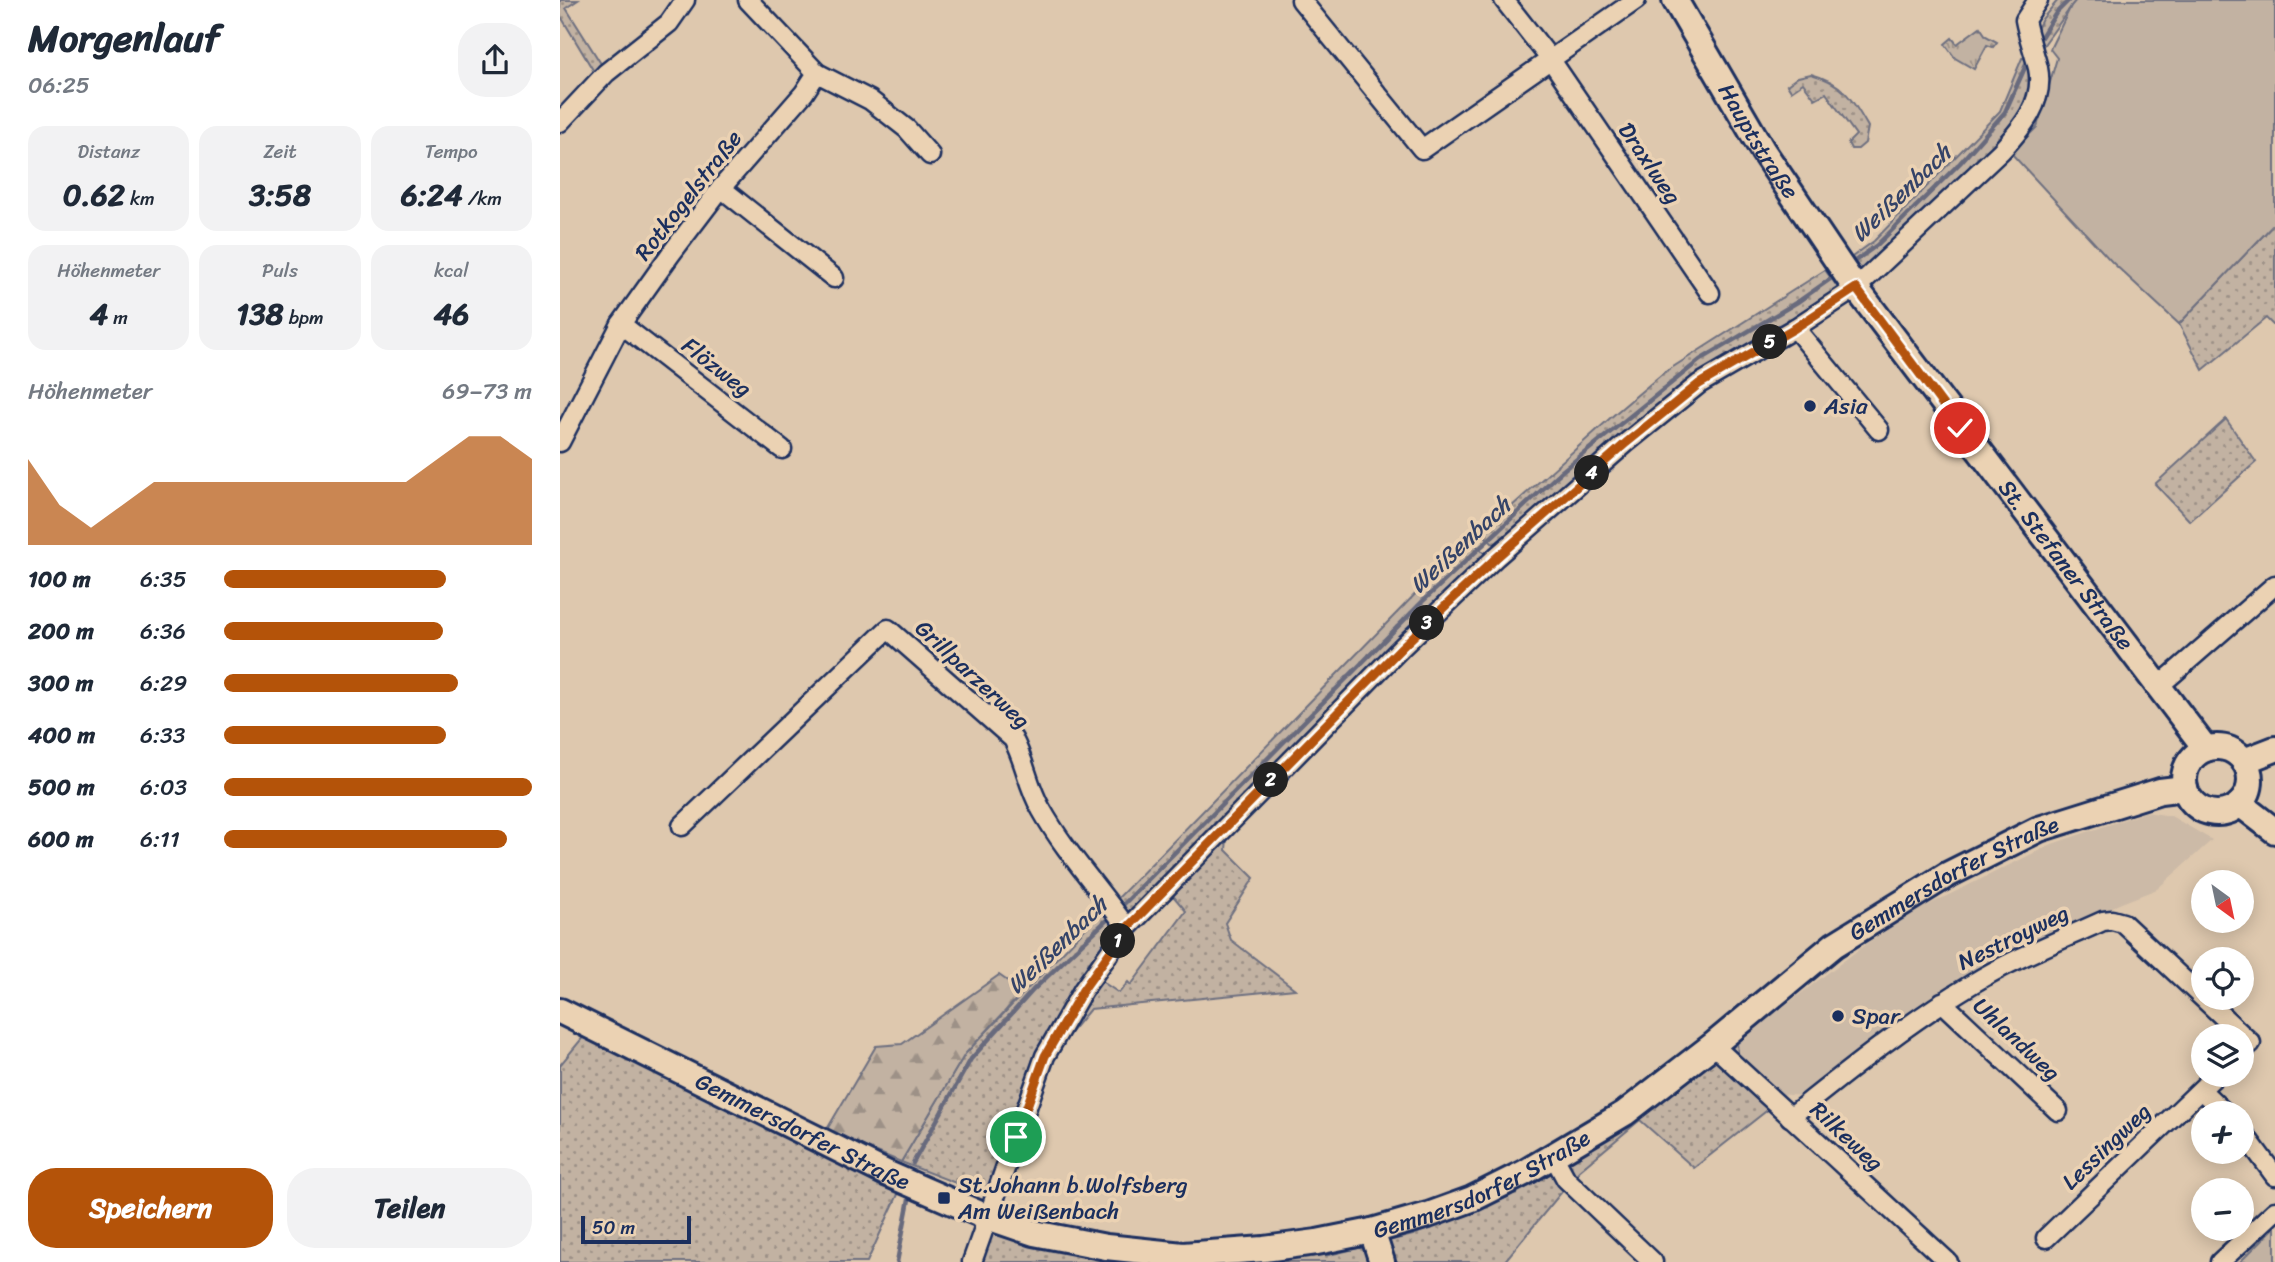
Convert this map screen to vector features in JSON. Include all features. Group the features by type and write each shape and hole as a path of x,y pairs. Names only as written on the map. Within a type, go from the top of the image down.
{"main road":[{"name":"Hauptstraße","path":"1675,0 1763,151 1848,277"},
{"name":"St. Stefaner Straße","path":"1848,277 2206,749"},
{"path":"2206,749 2227,749 2244,761 2250,777 2249,790 2240,804 2232,810 2212,813 2201,809 2190,799 2185,788 2185,775 2190,762 2206,749"},
{"path":"2244,761 2275,749"},
{"name":"Gemmersdorfer Straße","path":"560,1011 888,1174 988,1217 1034,1233 1097,1245 1183,1255 1264,1249 1372,1231 1472,1199 1554,1157 1625,1113 1713,1045 1834,945 1947,874 2039,830 2160,791 2185,788"},
{"path":"2240,804 2275,831"},
{"path":"1372,1231 1382,1262"}],"street":[{"path":"560,122 606,73 669,23 685,0"},
{"path":"748,0 817,72 870,100 907,130 930,156"},
{"path":"1301,0 1422,149 1636,0"},
{"name":"Draxlweg","path":"1504,0 1550,60 1710,293"},
{"path":"972,1262 1045,1056 1125,925 1402,647 1496,558 1626,443 1699,384 1795,328 1848,277 2022,129 2039,94 2039,71 2029,43 2025,20 2038,0"},
{"name":"Rotkogelstraße","path":"560,443 621,324 721,188 804,93 817,72"},
{"path":"721,188 834,278"},
{"name":"Flözweg","path":"621,324 782,449"},
{"path":"1795,328 1879,430"},
{"path":"2159,686 2275,585"},
{"name":"Grillparzerweg","path":"682,826 888,629 1013,739 1020,751 1038,805 1056,835 1125,925"},
{"name":"Nestroyweg","path":"1790,1117 1892,1037 1942,1002 1976,982 2103,921 2123,923 2223,1024"},
{"name":"Uhlandweg","path":"1942,1002 2058,1111"},
{"name":"Rilkeweg","path":"1713,1045 1948,1262"},
{"name":"Lessingweg","path":"2046,1238 2204,1087"},
{"path":"2201,1090 2212,1101"},
{"path":"2254,1147 2275,1176"},
{"path":"1554,1157 1566,1179 1653,1262"},
{"path":"2220,1262 2275,1211"}],"shaded area":[{"path":"2146,812 2171,816 2212,840 2157,889 1960,978 1856,1052 1802,1096 1780,1094 1738,1055 1737,1042 1866,944 1914,912 2052,844"}],"green space":[{"path":"560,0 578,0 566,8 603,67 596,75 560,15"},
{"path":"2058,0 2076,0 2040,50 2035,33 2042,19"},
{"path":"2076,0 2275,0 2275,223 2179,324 2112,262 2011,153 2037,127 2057,58 2050,49"},
{"path":"1980,27 1986,36 1997,42 1993,47 1987,45 1974,69 1955,58 1945,44 1952,38 1957,44"},
{"path":"2022,58 2028,59 2031,83 2029,98 2019,121 1862,272 1852,257 1874,241 2000,111"},
{"path":"1811,74 1839,87 1857,108 1868,127 1865,143 1858,149 1851,149 1848,143 1856,135 1826,93 1815,99 1803,83 1791,91 1787,85 1798,77"},
{"path":"2275,223 2275,327 2266,318 2203,370 2179,324"},
{"path":"1825,270 1839,289 1819,305 1779,325 1692,382 1628,430 1508,539 1495,546 1482,533 1662,374"},
{"path":"2226,419 2256,462 2190,521 2155,484"},
{"path":"1473,542 1486,555 1130,912 1125,911 1116,900 1429,580"},
{"path":"1227,839 1226,850 1254,878 1225,923 1231,940 1295,989 1090,1009 1061,1044 1098,979 1119,993 1128,982 1131,985 1186,911 1169,891"},
{"path":"1103,910 1116,927 1049,1032 987,1195 901,1162 965,1054"},
{"path":"999,975 1023,992 965,1054 901,1162 826,1131 876,1046 902,1044"},
{"path":"584,1036 900,1190 867,1262 560,1262 560,1065"},
{"path":"1737,1042 1738,1055 1780,1094 1770,1108 1694,1168 1640,1120 1579,1171 1504,1262 970,1262 984,1223 1292,1254 1329,1255 1413,1235 1508,1197 1552,1173 1677,1080"},
{"path":"2275,1227 2275,1262 2240,1262"}],"waterway":[{"name":"Weißenbach","path":"2036,45 2056,13 2069,0"},
{"name":"Weißenbach","path":"1848,266 1877,245 1960,163 2005,112 2030,56"},
{"name":"Weißenbach","path":"1119,909 1424,600 1562,471 1700,360 1799,301 1836,275"},
{"name":"Weißenbach","path":"913,1163 971,1059 1033,990 1112,915"},
{"name":"Weißenbach","path":"897,1262 909,1199"}],"place":[{"name":"Asia","path":"1810,406"},
{"name":"Spar","path":"1838,1016"},
{"name":"St.Johann b.Wolfsberg Am Weißenbach","path":"944,1198"}],"route":[{"path":"1016,1137 1045,1056 1083,990 1127,928 1402,647 1496,558 1626,443 1699,384 1795,328 1856,288 1960,428"}]}
